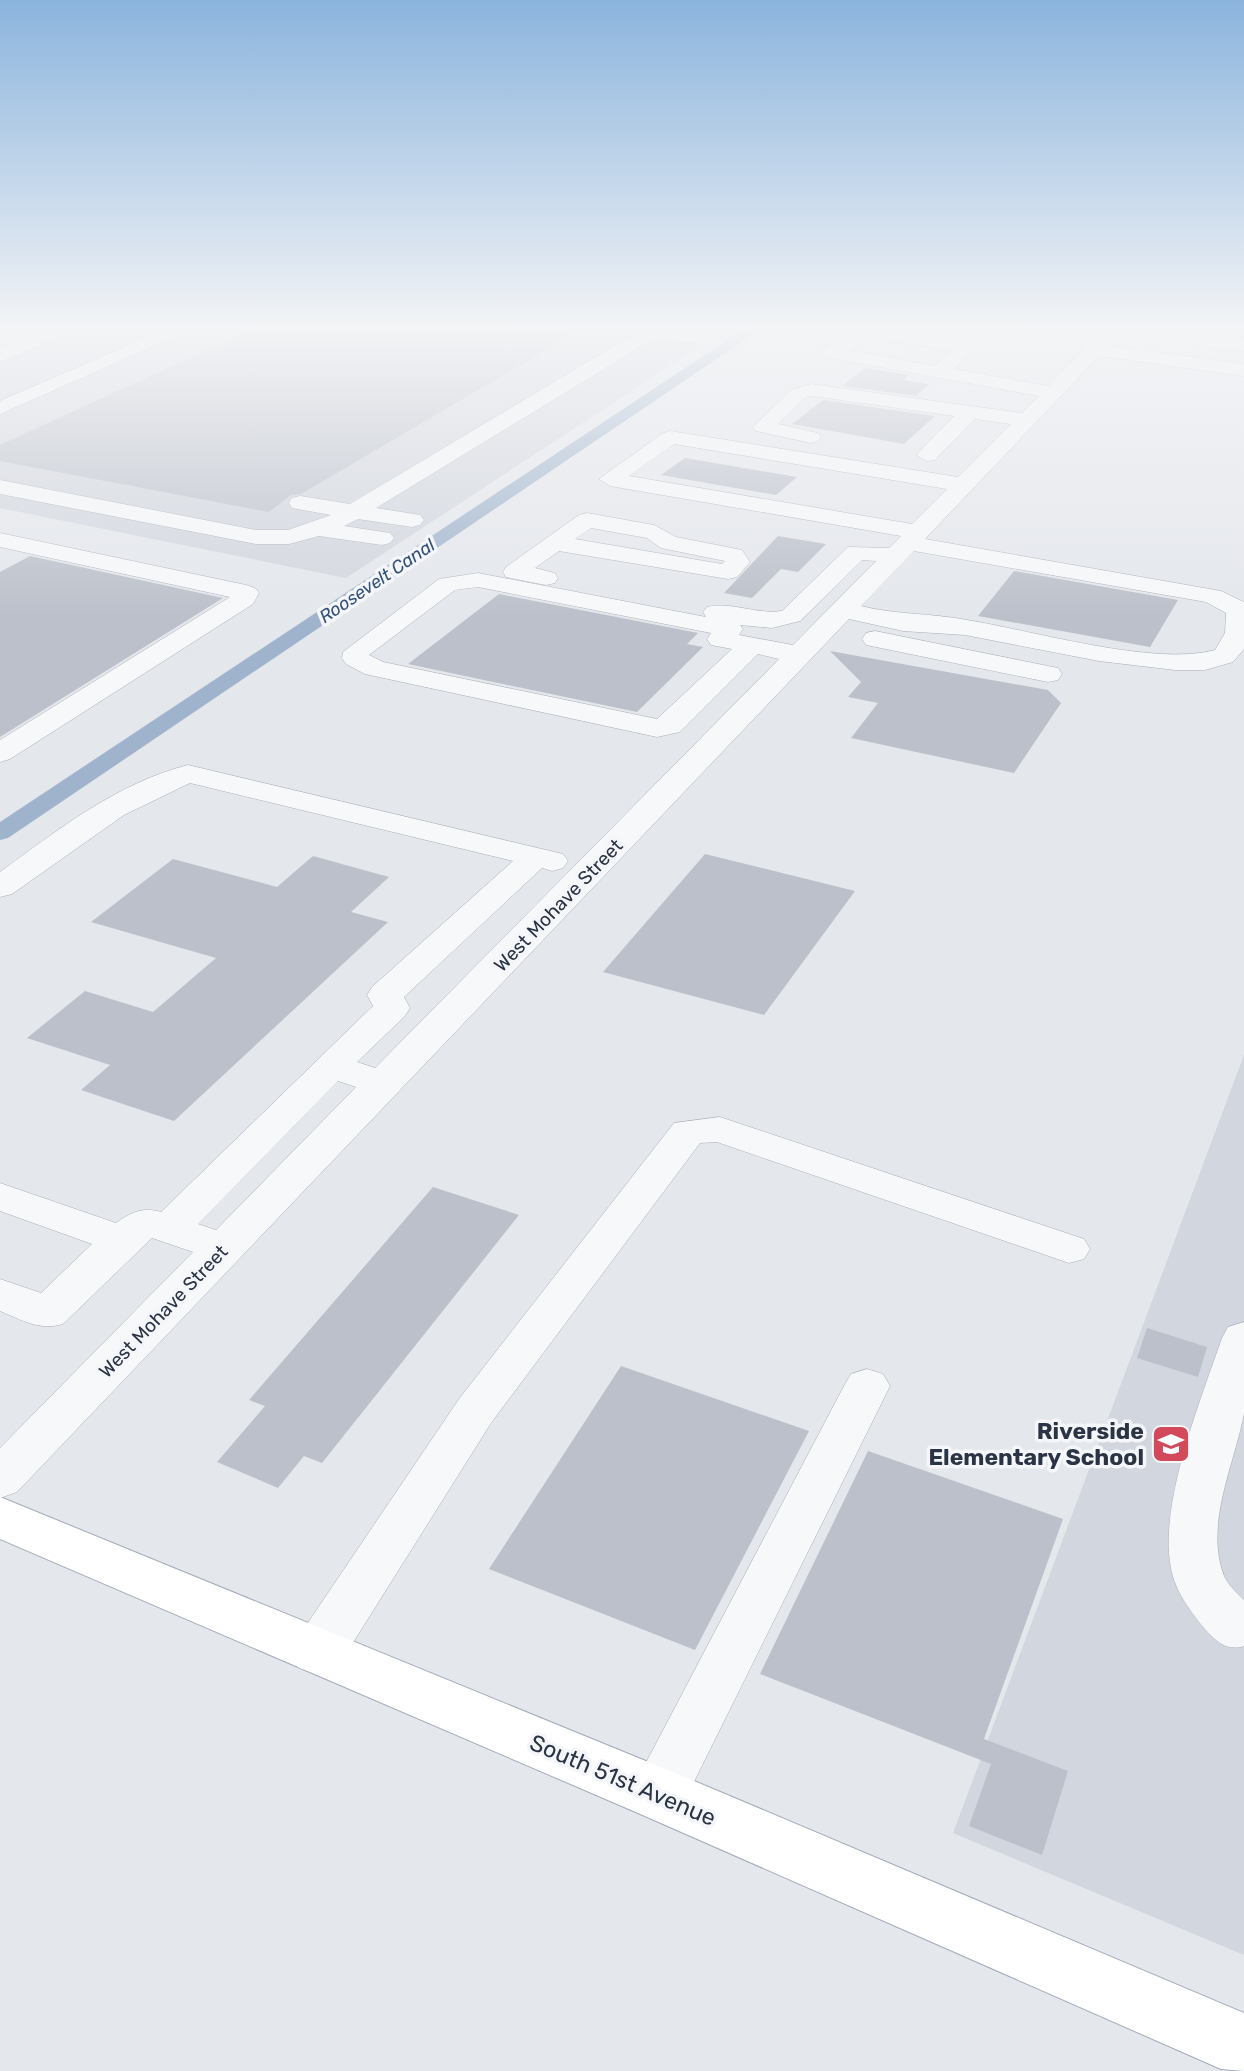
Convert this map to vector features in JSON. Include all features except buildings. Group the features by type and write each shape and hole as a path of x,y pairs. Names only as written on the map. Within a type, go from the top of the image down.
{"main road":[{"name":"South 51st Avenue","path":"0,1517 659,1794 1244,2046"}],"street":[{"path":"0,487 220,532 289,537 319,529 352,513 496,426"},
{"path":"764,426 835,440"},
{"path":"927,455 956,426"},
{"name":"West Mohave Street","path":"0,1479 908,544 967,467 1020,426"},
{"path":"908,544 876,525 610,479 670,437 921,478 967,467"},
{"path":"901,451 927,455 967,467"},
{"path":"789,510 841,465"},
{"path":"0,470 283,526 382,538"},
{"path":"876,525 921,478"},
{"path":"300,503 412,520"},
{"path":"587,520 654,532 669,543 733,555 738,562 708,597 769,616 776,621 790,616 856,552 908,544 1212,596 1234,606 1240,624 1231,649 1224,657 1207,661 1162,663 963,627 834,620 763,622 515,572 587,520"},
{"path":"0,540 246,593 244,599 0,752"},
{"path":"752,645 670,726 657,728 375,668 355,658 356,652 448,584 468,580 488,580 730,629 720,639 801,654"},
{"path":"867,638 1048,674"},
{"path":"0,887 72,834 156,784 188,774 591,871"},
{"path":"170,1228 392,1008 385,995 545,859"},
{"path":"331,1066 384,1084"},
{"path":"318,1652 475,1411 688,1132 720,1129 1069,1249"},
{"path":"0,1196 122,1240"},
{"path":"0,1294 47,1313 122,1240 147,1222 225,1248"},
{"path":"1235,1627 1201,1584 1194,1536 1199,1492 1244,1338"},
{"path":"659,1794 867,1386"}],"shaded area":[{"path":"0,426 579,426 346,578 0,508"},
{"name":"Riverside Elementary School","path":"1244,1055 1244,1955 953,1833"}],"waterway":[{"name":"Roosevelt Canal","path":"0,833 609,426"}],"place":[{"name":"Riverside Elementary School","path":"1171,1444"}]}
